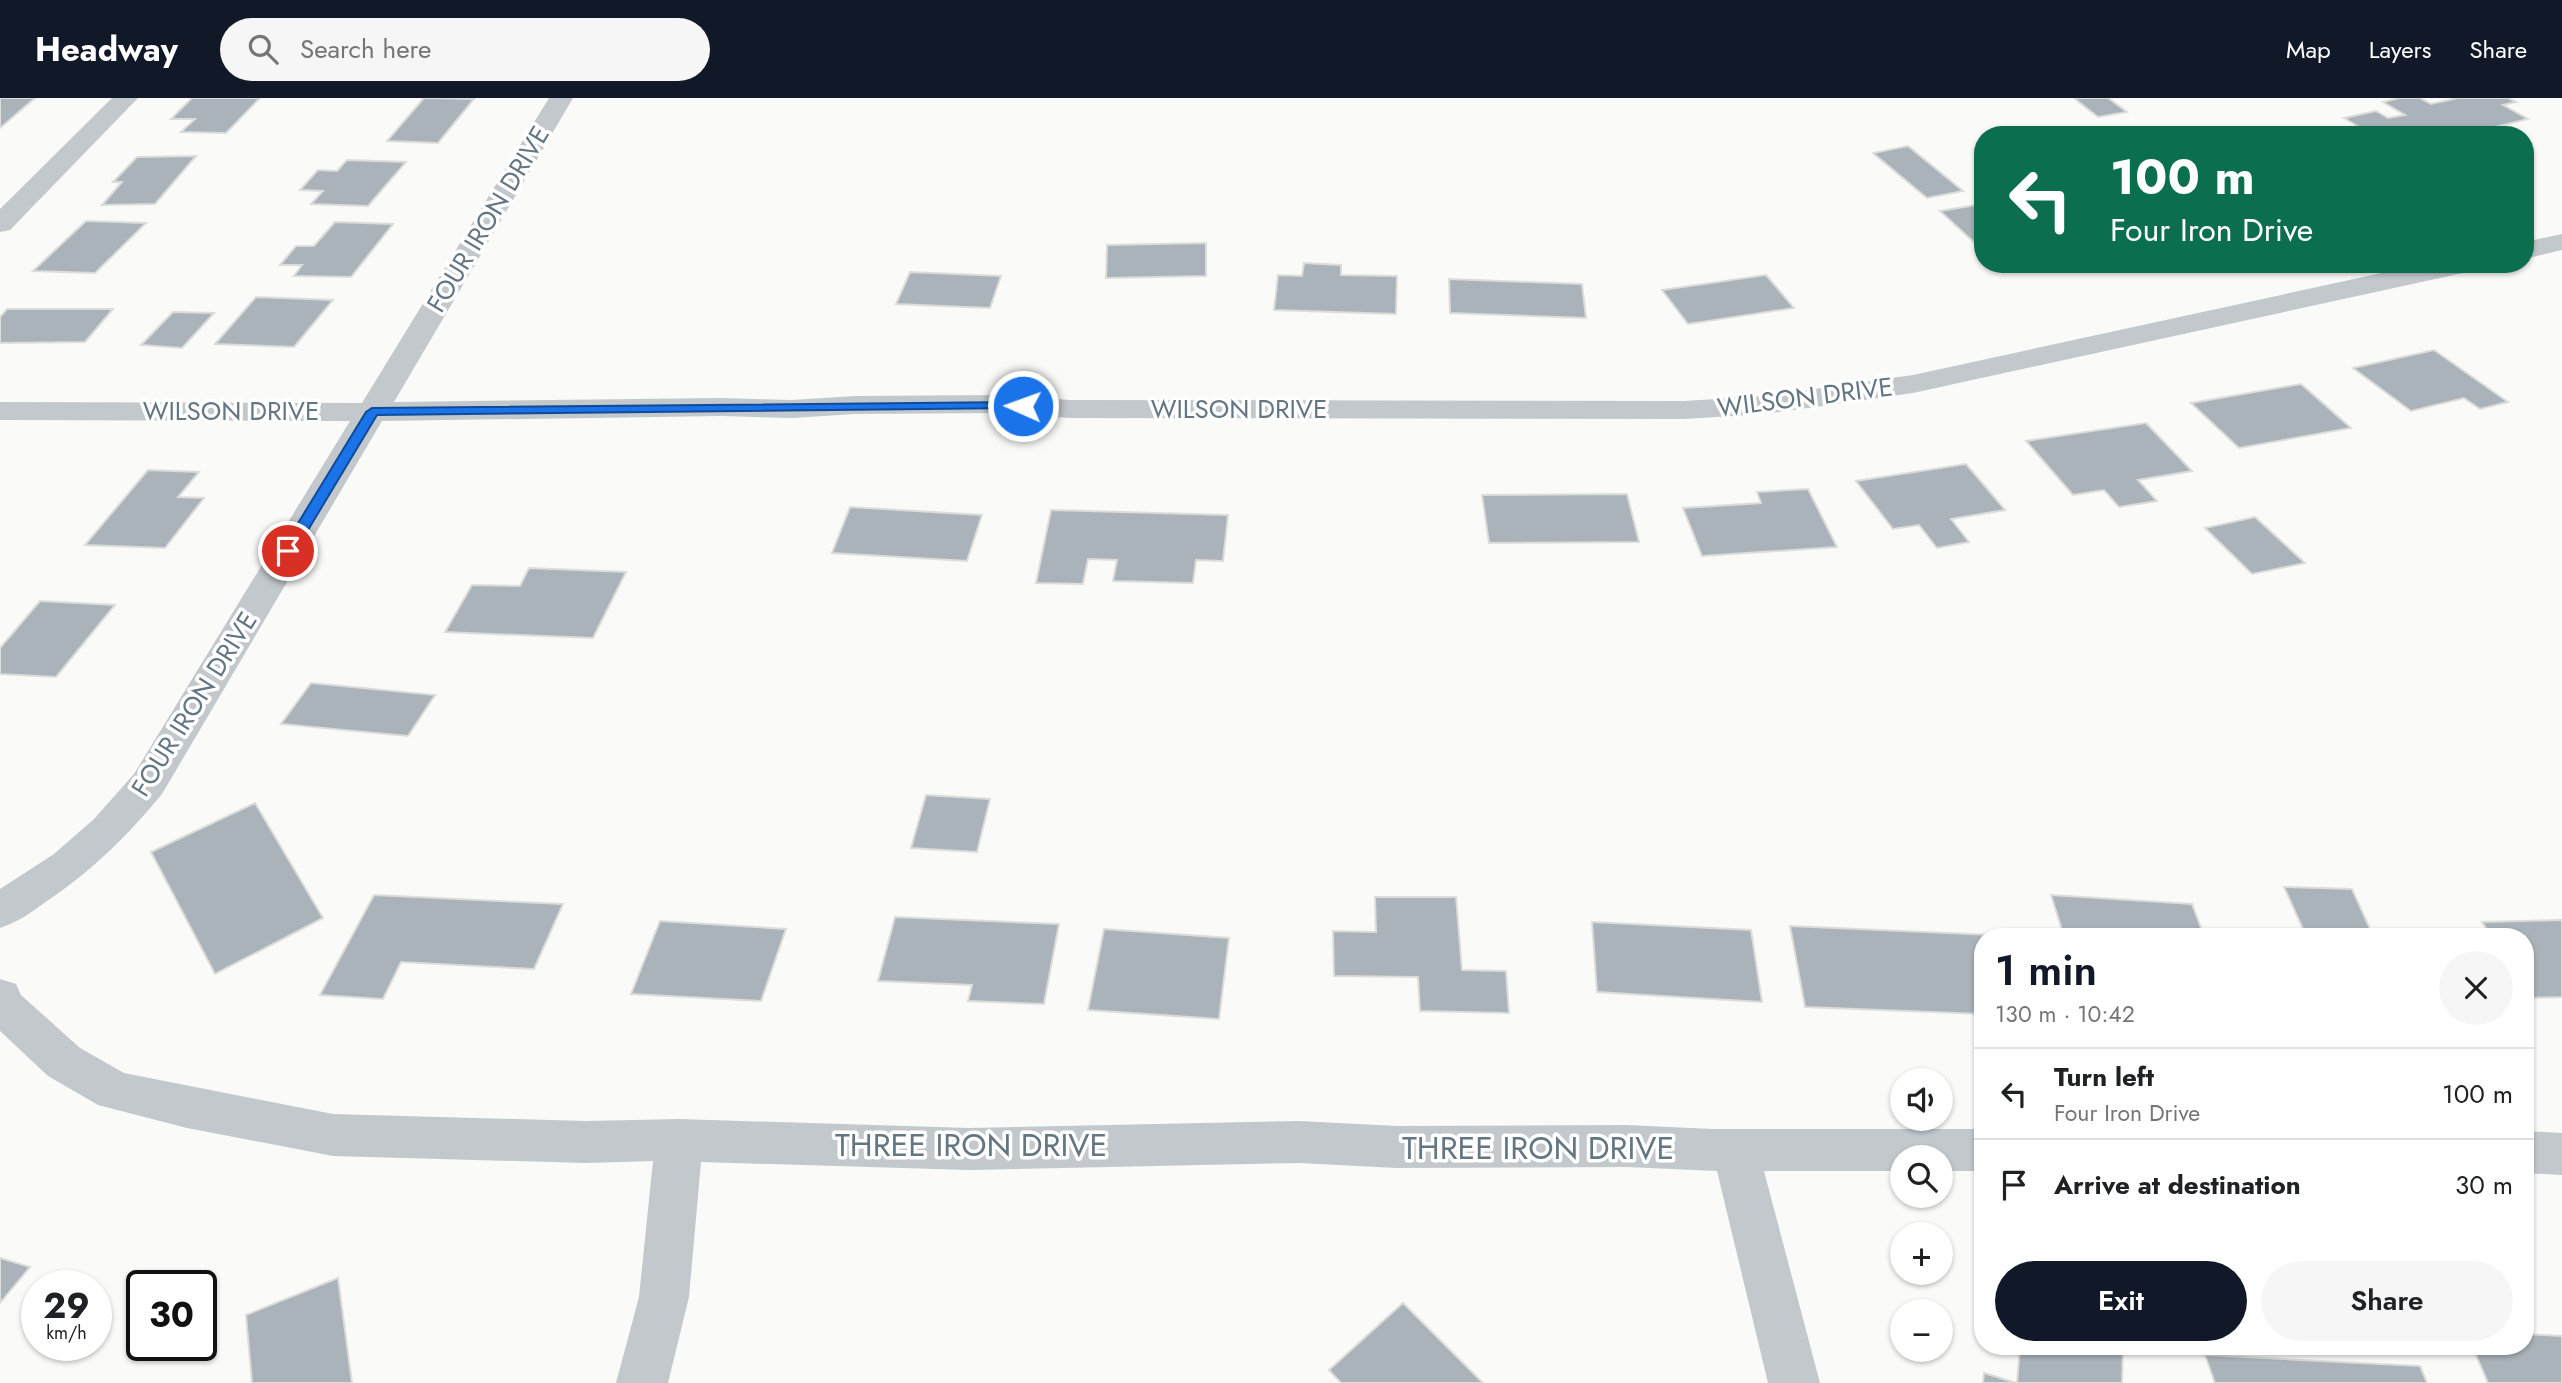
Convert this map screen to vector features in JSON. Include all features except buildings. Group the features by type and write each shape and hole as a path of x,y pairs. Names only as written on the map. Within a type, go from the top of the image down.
{"street":[{"path":"0,224 126,98"},
{"name":"FOUR IRON DRIVE","path":"0,911 69,865 108,830 148,785 561,98"},
{"path":"2534,249 2562,242"},
{"name":"WILSON DRIVE","path":"0,411 372,412 721,407 792,409 855,405 999,404 1071,409 1643,410 1765,405 1913,384 1987,370 2423,273"},
{"name":"THREE IRON DRIVE","path":"0,997 3,1006 64,1062 114,1091 187,1108 333,1135 586,1142 679,1140 969,1149 1299,1142 1398,1147 1627,1146 1735,1150 1974,1150"},
{"path":"642,1383 664,1297 679,1140"},
{"path":"1735,1150 1794,1383"},
{"path":"2534,1152 2562,1154"}],"route":[{"path":"288,551 372,412 721,407 792,409 855,405 1023,406"}]}
